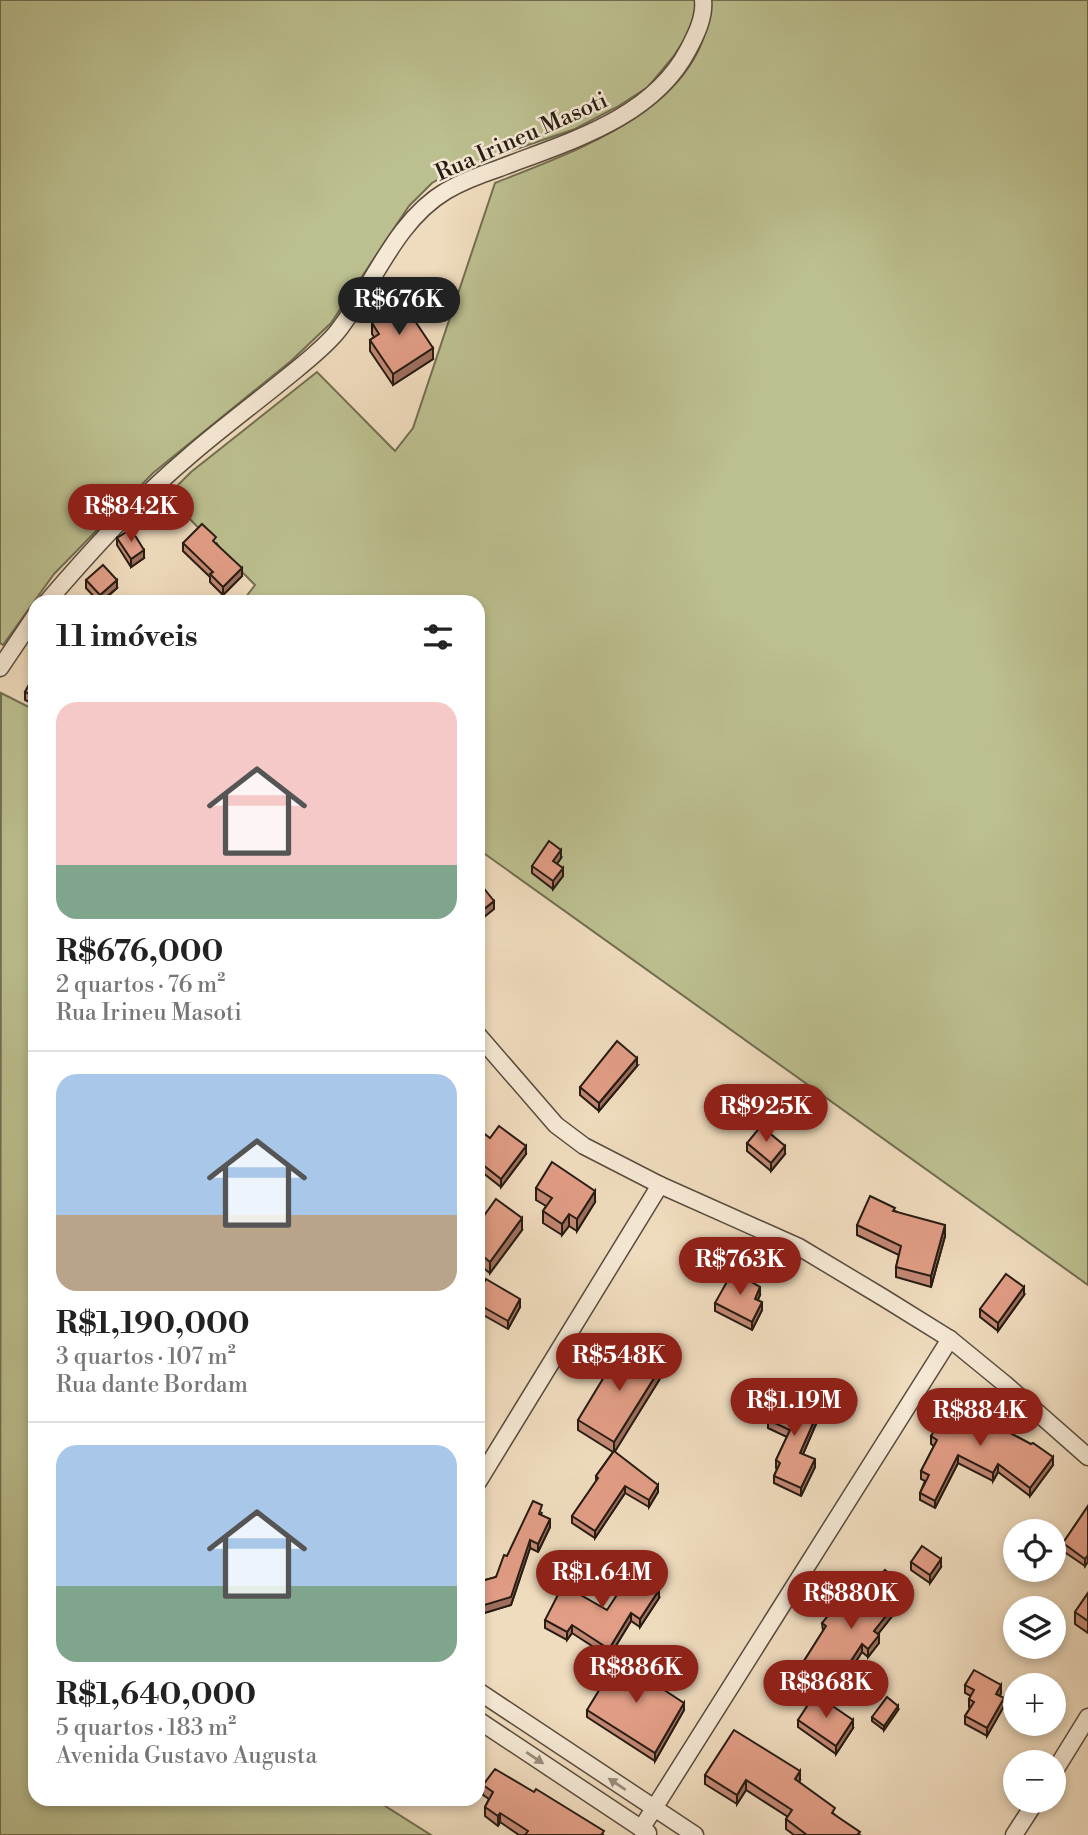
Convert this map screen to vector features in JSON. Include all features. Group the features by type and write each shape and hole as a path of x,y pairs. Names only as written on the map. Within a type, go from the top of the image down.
{"street":[{"name":"Rua Irineu Masoti","path":"53,595 104,538 186,458 311,357 337,332 400,236 421,211 445,191 471,178 587,134 626,114 656,90 681,63 697,33 703,0"},
{"path":"0,668 28,626"},
{"path":"485,1043 556,1125 584,1146 660,1185 799,1247 950,1339 1088,1457"},
{"path":"485,1471 660,1185"},
{"path":"485,1725 646,1832 654,1809 950,1339"},
{"path":"485,1696 695,1835"},
{"path":"1066,1753 1088,1717"},
{"path":"1014,1835 1028,1813"}],"green space":[{"path":"0,0 697,0 689,33 648,87 575,129 455,170 432,183 409,206 331,323 291,361 153,473 54,574 39,595 28,595 28,610 3,645 0,643"},
{"path":"710,0 1088,0 1088,1285 485,854 485,595 247,595 255,585 167,496 191,472 317,372 395,451 413,428 495,183 563,156 633,119 663,96 688,69 704,37"},
{"path":"1,693 28,706 28,1806 385,1806 431,1835 0,1835"}],"building":[{"path":"399,297 433,348 393,374 370,340 379,334 372,323 384,315 380,310"},
{"path":"202,524 216,537 213,541 242,568 223,587 210,574 213,572 183,543"},
{"path":"131,529 144,550 131,559 117,538"},
{"path":"103,565 117,580 100,595 86,580"},
{"path":"549,841 561,850 553,861 563,868 553,881 532,866"},
{"path":"485,890 494,901 485,908"},
{"path":"617,1041 637,1058 599,1103 580,1087"},
{"path":"499,1126 526,1146 501,1179 485,1166 485,1134 490,1138"},
{"path":"761,1126 785,1146 771,1163 747,1143"},
{"path":"552,1162 595,1191 577,1219 569,1214 562,1224 543,1211 552,1198 536,1188"},
{"path":"870,1196 895,1208 893,1211 945,1225 931,1276 896,1267 901,1246 857,1225"},
{"path":"496,1199 522,1218 490,1262 485,1258 485,1214"},
{"path":"733,1271 760,1287 755,1299 762,1302 752,1322 715,1303"},
{"path":"1006,1274 1024,1287 998,1323 980,1309"},
{"path":"485,1281 520,1299 508,1321 485,1308"},
{"path":"624,1344 661,1367 614,1442 578,1420"},
{"path":"780,1392 819,1410 800,1453 815,1459 801,1488 774,1476 780,1463 776,1460 790,1430 768,1420"},
{"path":"954,1398 987,1420 994,1408 1008,1416 1001,1428 1033,1443 1053,1457 1030,1488 998,1464 993,1473 958,1455 935,1501 920,1493 929,1475 921,1471 937,1440 931,1436"},
{"path":"614,1451 658,1485 649,1500 625,1486 595,1531 572,1516"},
{"path":"533,1501 542,1505 539,1514 550,1519 538,1544 530,1540 511,1597 485,1605 485,1580 496,1577 504,1555 507,1556"},
{"path":"1088,1506 1088,1555 1085,1559 1066,1545 1066,1539"},
{"path":"922,1546 941,1559 930,1575 911,1562"},
{"path":"885,1570 908,1588 874,1631 879,1635 868,1649 862,1644 830,1693 797,1672 826,1626 822,1623 839,1602 847,1609 875,1573 879,1577"},
{"path":"632,1572 659,1590 640,1619 631,1613 609,1649 572,1625 567,1632 545,1620 563,1585 607,1610"},
{"path":"1088,1593 1088,1621 1075,1612"},
{"path":"620,1656 648,1675 646,1678 684,1703 655,1753 587,1710"},
{"path":"974,1670 1001,1685 996,1694 1003,1700 987,1728 965,1716 974,1702 969,1699 974,1690 965,1685"},
{"path":"815,1694 853,1720 836,1746 798,1720"},
{"path":"887,1697 898,1706 884,1726 872,1717"},
{"path":"734,1730 800,1771 795,1779 835,1808 832,1813 860,1832 857,1835 807,1835 786,1819 792,1810 746,1780 737,1795 705,1775"},
{"path":"495,1769 534,1792 536,1789 604,1831 601,1835 525,1835 528,1831 485,1807 493,1792 485,1786"}]}
